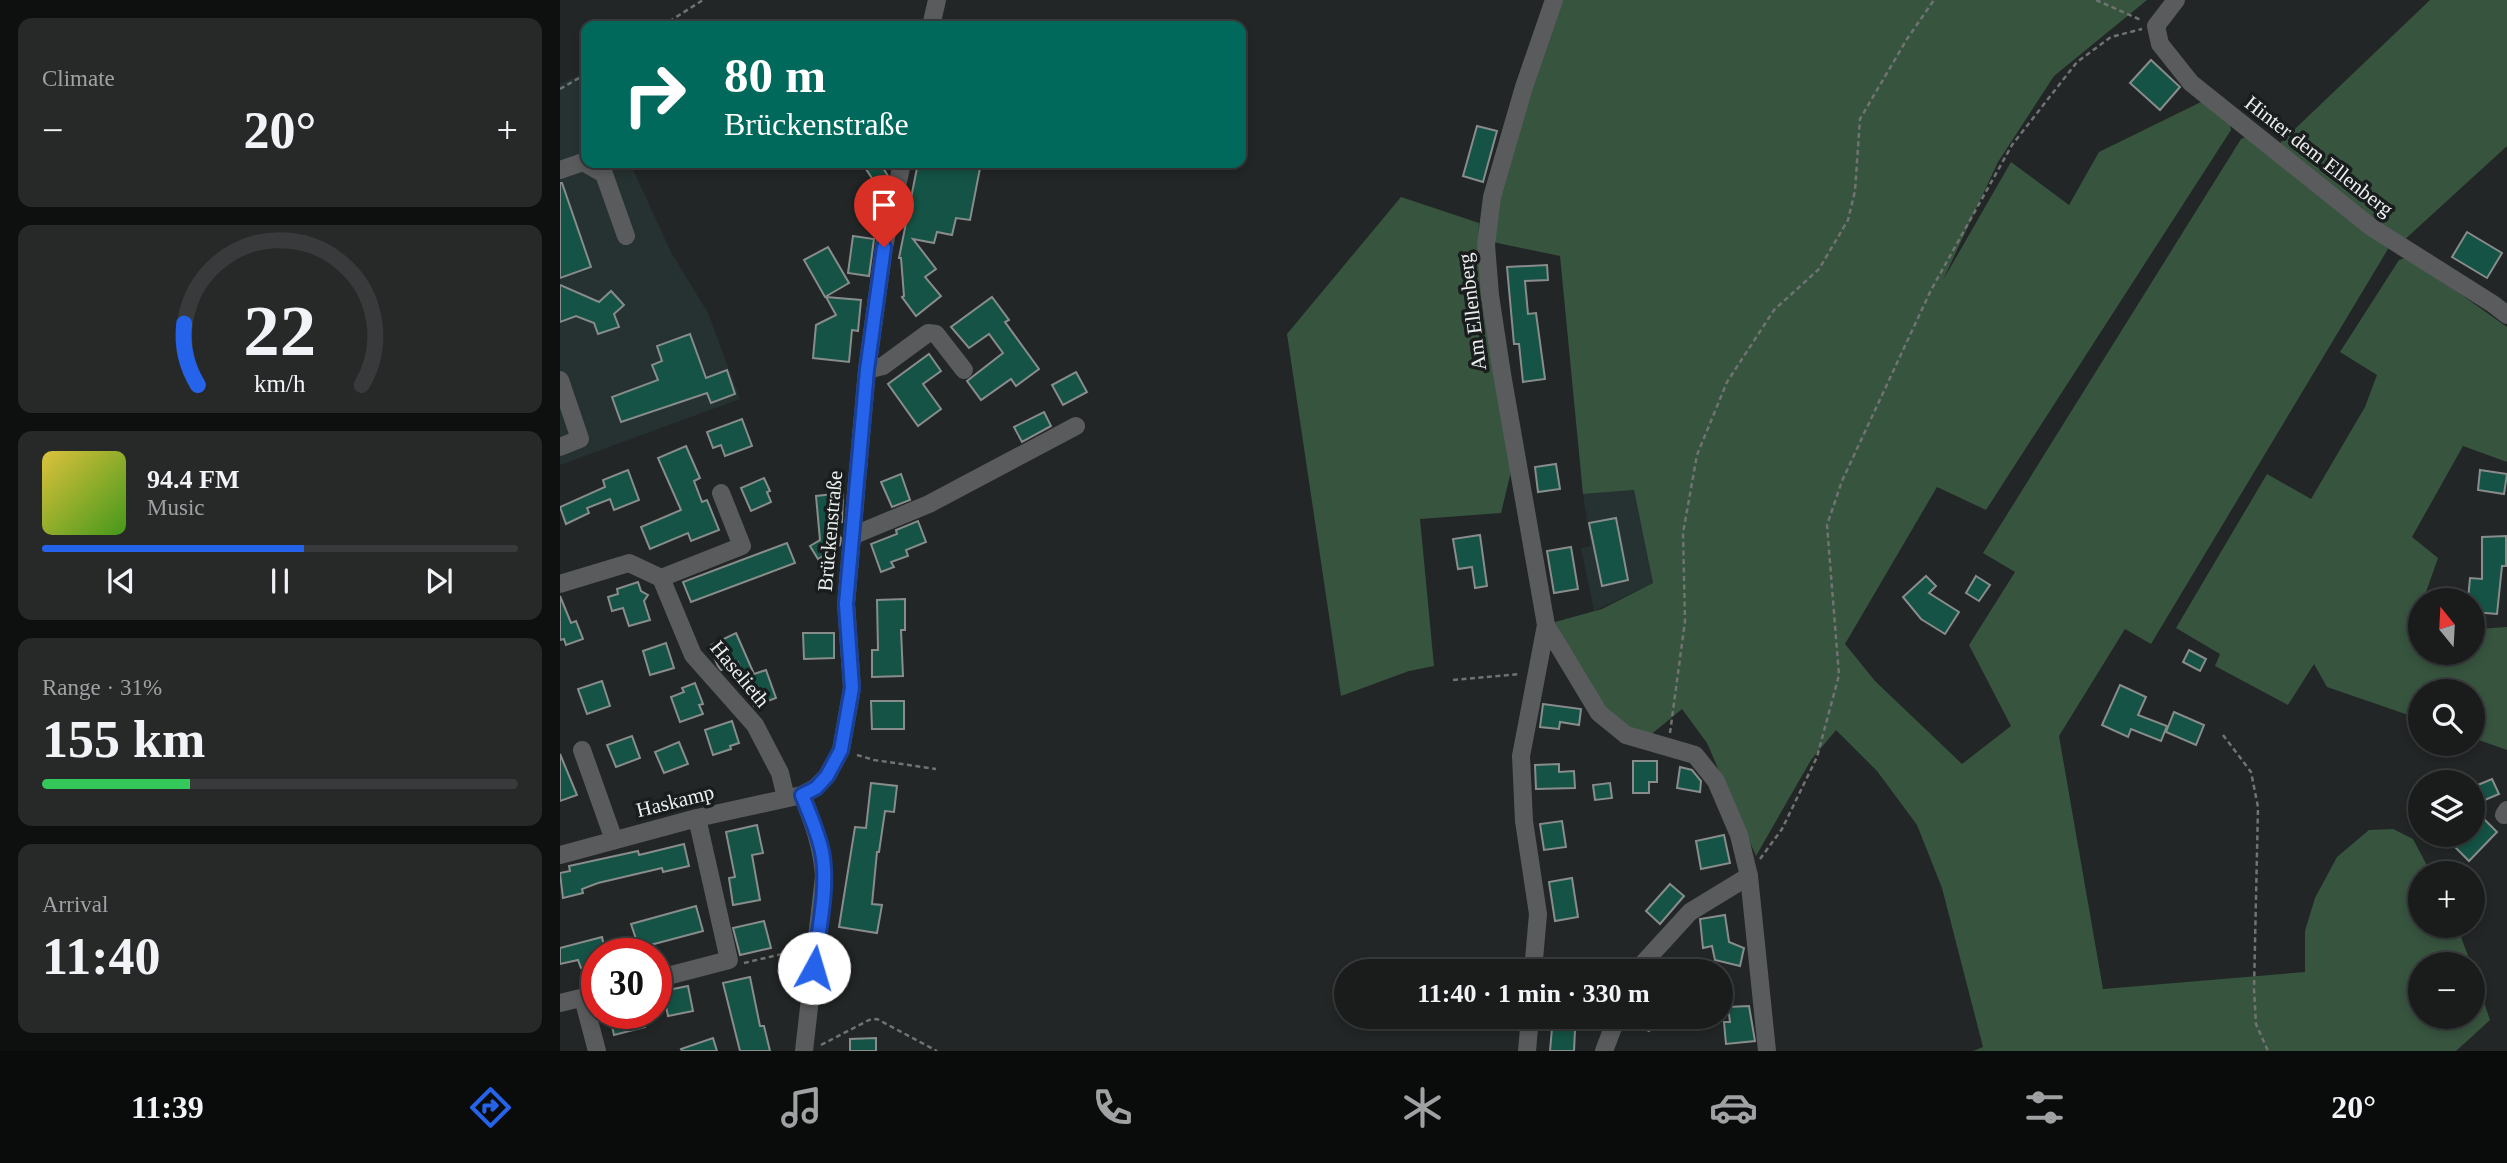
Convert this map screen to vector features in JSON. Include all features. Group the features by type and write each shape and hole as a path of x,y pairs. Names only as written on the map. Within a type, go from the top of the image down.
{"street":[{"path":"932,21 937,0"},
{"name":"Am Ellenberg","path":"1534,959 1538,914 1524,821 1521,756 1546,625 1502,374 1490,295 1486,245 1492,197 1524,87 1554,0"},
{"path":"2156,26 2176,0"},
{"name":"Hinter dem Ellenberg","path":"2156,26 2160,44 2191,83 2211,100 2371,228 2507,315"},
{"path":"560,170 581,163"},
{"path":"594,168 604,174 626,236"},
{"name":"Brückenstraße","path":"794,796 816,788 827,776 841,750 852,688 846,604 867,370 884,247 901,168"},
{"path":"867,370 883,366 928,333 936,334 964,370"},
{"path":"560,380 580,439 560,447"},
{"path":"852,536 929,504 1076,425"},
{"path":"560,584 629,563 661,578 742,546 720,493"},
{"name":"Haselieth","path":"661,578 692,655 755,725 794,796"},
{"name":"Am Ellenberg","path":"1546,625 1599,713 1626,735 1695,755 1716,781 1740,835 1749,876 1767,1051"},
{"path":"582,750 614,840"},
{"path":"794,796 817,831 824,876 805,1048"},
{"name":"Haskamp","path":"560,855 697,818 794,796"},
{"path":"672,974 729,960 697,818"},
{"path":"1647,959 1690,912 1749,876"},
{"path":"560,1003 581,998"},
{"path":"594,1029 597,1051"},
{"path":"1527,1051 1529,1029"},
{"path":"1604,1051 1612,1029"}],"path":[{"path":"670,21 704,0"},
{"path":"1667,749 1685,621 1683,533 1697,456 1727,382 1774,310 1819,269 1848,220 1855,191 1860,120 1907,39 1934,0"},
{"path":"2096,0 2156,26"},
{"path":"1749,876 1782,829 1817,757 1839,675 1827,525 1842,481 1931,290 2012,145 2077,62 2111,37 2156,26"},
{"path":"560,89 581,77"},
{"path":"1453,680 1537,672"},
{"path":"2223,735 2251,772 2258,807 2254,989 2256,1024 2268,1051"},
{"path":"841,750 874,760 936,769"},
{"path":"729,960 736,965 802,950"},
{"path":"805,1048 828,1042 869,1020 877,1019 937,1051"}],"shaded area":[{"path":"581,74 581,168 632,168 671,252 708,313 740,399 560,465 560,84"},
{"path":"1634,490 1653,583 1594,611 1581,548 1591,546 1583,494"}],"green space":[{"path":"1558,0 2147,0 2054,76 1998,162 1943,280 2011,162 2069,205 2099,152 2201,102 2229,121 2231,130 1986,510 1937,487 1845,644 1875,681 1962,764 2011,726 1969,645 2015,572 1983,553 2241,139 2246,137 2384,242 2388,249 2151,644 2125,629 2059,736 2103,989 2305,972 2305,931 2315,898 2337,857 2369,830 2393,829 2408,836 2408,847 2417,847 2425,861 2408,861 2408,938 2461,938 2467,952 2408,952 2408,1029 2480,1029 2456,1051 1973,1051 1983,1047 1942,888 1917,825 1877,771 1836,730 1811,760 1756,856 1707,743 1682,709 1648,737 1633,732 1602,709 1555,622 1602,609 1653,583 1634,490 1583,494 1560,256 1493,242 1500,196"},
{"path":"2430,0 2507,0 2507,146 2402,242 2277,146"},
{"path":"1401,197 1479,223 1478,247 1513,463 1501,513 1420,519 1434,666 1409,671 1341,696 1287,334"},
{"path":"2408,257 2507,327 2507,462 2463,446 2412,537 2438,558 2427,588 2408,588 2408,665 2485,665 2485,629 2507,627 2507,750 2485,742 2485,679 2408,679 2408,715 2327,687 2314,664 2288,705 2215,666 2220,654 2176,628 2267,474 2311,499 2365,407 2377,375 2340,352 2399,260"},
{"path":"2485,1005 2490,1020 2485,1025"}],"building":[{"path":"2151,60 2180,87 2160,110 2130,83"},
{"path":"1477,126 1497,131 1483,182 1463,176"},
{"path":"865,168 883,168 888,176 887,180 877,186"},
{"path":"917,168 980,168 970,220 956,218 952,235 937,232 934,243 913,239 936,269 925,277 941,296 916,316 902,297 899,258"},
{"path":"560,183 591,267 560,278"},
{"path":"2467,232 2502,253 2487,278 2452,257"},
{"path":"853,236 874,239 869,276 848,273"},
{"path":"828,247 849,283 825,297 804,260"},
{"path":"1547,265 1548,280 1525,281 1528,314 1536,313 1545,379 1523,382 1519,344 1514,344 1507,267"},
{"path":"560,285 599,302 611,291 624,305 614,314 619,327 598,334 594,323 576,316 560,322"},
{"path":"826,297 861,300 858,331 852,330 849,362 813,358 816,325 836,315"},
{"path":"992,297 1009,320 1005,322 1039,369 1016,386 1011,379 981,400 967,381 1003,353 989,334 969,348 951,327"},
{"path":"690,334 706,378 727,370 735,394 711,403 707,393 621,422 612,397 658,380 652,365 662,361 657,346"},
{"path":"929,354 941,371 923,384 941,409 918,426 888,384"},
{"path":"1076,372 1087,392 1063,405 1052,385"},
{"path":"1044,412 1051,426 1022,442 1014,427"},
{"path":"742,419 752,446 725,456 721,445 713,448 707,432"},
{"path":"686,446 700,478 694,481 702,502 707,500 719,530 691,541 688,533 650,549 641,527 681,510 658,458"},
{"path":"1556,464 1560,489 1538,492 1535,467"},
{"path":"628,470 639,500 614,510 610,499 587,508 589,513 566,524 560,507 605,487 603,480"},
{"path":"2480,470 2507,474 2504,494 2478,490"},
{"path":"901,474 910,500 892,507 881,482"},
{"path":"764,478 770,491 767,492 771,502 751,511 741,488"},
{"path":"843,493 842,522 831,523 841,538 840,545 818,559 810,546 820,540 816,496"},
{"path":"1616,518 1628,580 1602,586 1589,523"},
{"path":"918,521 926,542 906,550 908,556 891,562 894,567 881,572 871,544 897,534 896,530"},
{"path":"1480,535 1487,586 1475,588 1472,567 1458,569 1453,539"},
{"path":"2506,536 2506,566 2502,566 2497,614 2485,613 2485,588 2469,588 2470,578 2482,579 2482,537"},
{"path":"787,543 795,563 691,602 683,582"},
{"path":"1571,547 1578,589 1554,593 1547,551"},
{"path":"1926,576 1936,586 1929,593 1959,612 1945,634 1921,619 1903,597"},
{"path":"1976,576 1990,585 1979,601 1966,593"},
{"path":"638,582 641,591 648,595 644,601 650,620 629,626 623,608 612,611 608,597 618,594 617,589"},
{"path":"560,596 571,623 576,621 583,639 566,645 564,639 560,640"},
{"path":"905,599 905,630 901,630 903,676 872,677 872,650 878,650 877,600"},
{"path":"736,633 754,674 766,670 776,698 754,706 738,662 721,670 718,666 709,646"},
{"path":"803,633 834,633 834,658 804,659"},
{"path":"666,643 674,668 650,675 643,651"},
{"path":"2189,650 2206,659 2200,671 2183,662"},
{"path":"602,681 610,706 587,714 578,689"},
{"path":"695,683 703,704 699,705 703,714 680,722 671,697 684,692 682,688"},
{"path":"2120,685 2146,697 2138,715 2167,726 2161,741 2131,729 2128,737 2102,725"},
{"path":"871,701 904,701 904,729 872,729"},
{"path":"1543,704 1581,709 1579,725 1560,722 1559,729 1540,727"},
{"path":"2174,712 2204,725 2196,745 2166,732"},
{"path":"732,721 739,743 713,755 705,730"},
{"path":"632,736 640,758 616,767 607,745"},
{"path":"679,742 688,764 664,773 655,752"},
{"path":"560,754 577,795 560,801"},
{"path":"1633,761 1657,761 1657,782 1649,782 1649,793 1633,793"},
{"path":"1559,764 1559,772 1574,771 1575,788 1536,789 1535,765"},
{"path":"1680,767 1692,770 1701,781 1700,792 1677,788"},
{"path":"2492,779 2499,794 2485,800 2485,782"},
{"path":"871,783 897,786 894,812 885,811 877,852 872,904 882,905 877,933 839,927 855,827 866,828"},
{"path":"1610,783 1612,798 1595,800 1593,785"},
{"path":"2485,820 2497,832 2485,844"},
{"path":"1562,821 1566,847 1544,850 1540,824"},
{"path":"757,825 763,853 752,855 760,900 733,905 729,878 735,877 726,832"},
{"path":"1724,835 1730,863 1701,869 1696,841"},
{"path":"684,844 689,866 663,872 662,868 598,883 582,889 583,893 563,898 560,873 570,871 569,866 638,851 639,855"},
{"path":"2455,847 2483,847 2469,861"},
{"path":"1572,878 1578,917 1555,921 1549,882"},
{"path":"1670,884 1684,896 1660,924 1646,911"},
{"path":"696,906 703,931 672,939 636,938 631,924"},
{"path":"1725,915 1729,942 1744,948 1740,966 1733,964 1733,959 1715,959 1712,946 1703,948 1700,919"},
{"path":"764,921 771,948 740,955 733,928"},
{"path":"581,942 581,968 578,960 560,964 560,948"},
{"path":"750,977 760,1026 764,1026 770,1051 740,1051 723,983"},
{"path":"688,986 693,1011 672,1015 672,989"},
{"path":"1749,1006 1755,1041 1726,1044 1725,1029 1733,1029 1733,1007"},
{"path":"613,1029 637,1029 614,1035"},
{"path":"1552,1029 1575,1030 1574,1051 1550,1051"},
{"path":"713,1038 717,1051 681,1049"},
{"path":"876,1038 876,1051 850,1051 850,1039"}],"route":[{"path":"814,968 824,876 817,831 802,795 816,788 827,776 841,750 852,688 846,604 867,370 884,247"}]}
